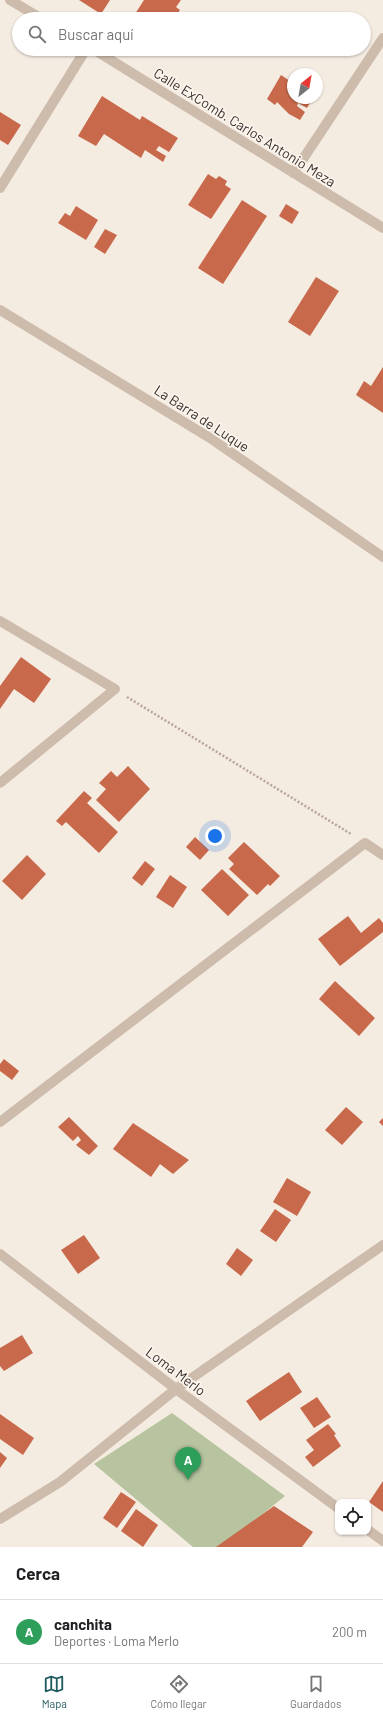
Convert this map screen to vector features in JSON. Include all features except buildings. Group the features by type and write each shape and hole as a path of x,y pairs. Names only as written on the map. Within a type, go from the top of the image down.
{"street":[{"path":"10,0 30,12"},
{"path":"293,172 383,38"},
{"path":"0,188 82,56"},
{"name":"Calle ExComb. Carlos Antonio Meza","path":"103,56 383,228"},
{"name":"La Barra de Luque","path":"0,310 210,438 383,557"},
{"path":"0,621 115,689 0,783"},
{"path":"0,1122 365,843 383,855"},
{"path":"0,1519 60,1482 176,1389 383,1245"},
{"name":"Loma Merlo","path":"0,1254 176,1389 335,1506"},
{"path":"371,1532 383,1541"}],"path":[{"path":"115,689 365,843"}],"green space":[{"path":"172,1413 285,1496 222,1547 193,1547 94,1464"}],"place":[{"name":"canchita","path":"188,1480"}]}
